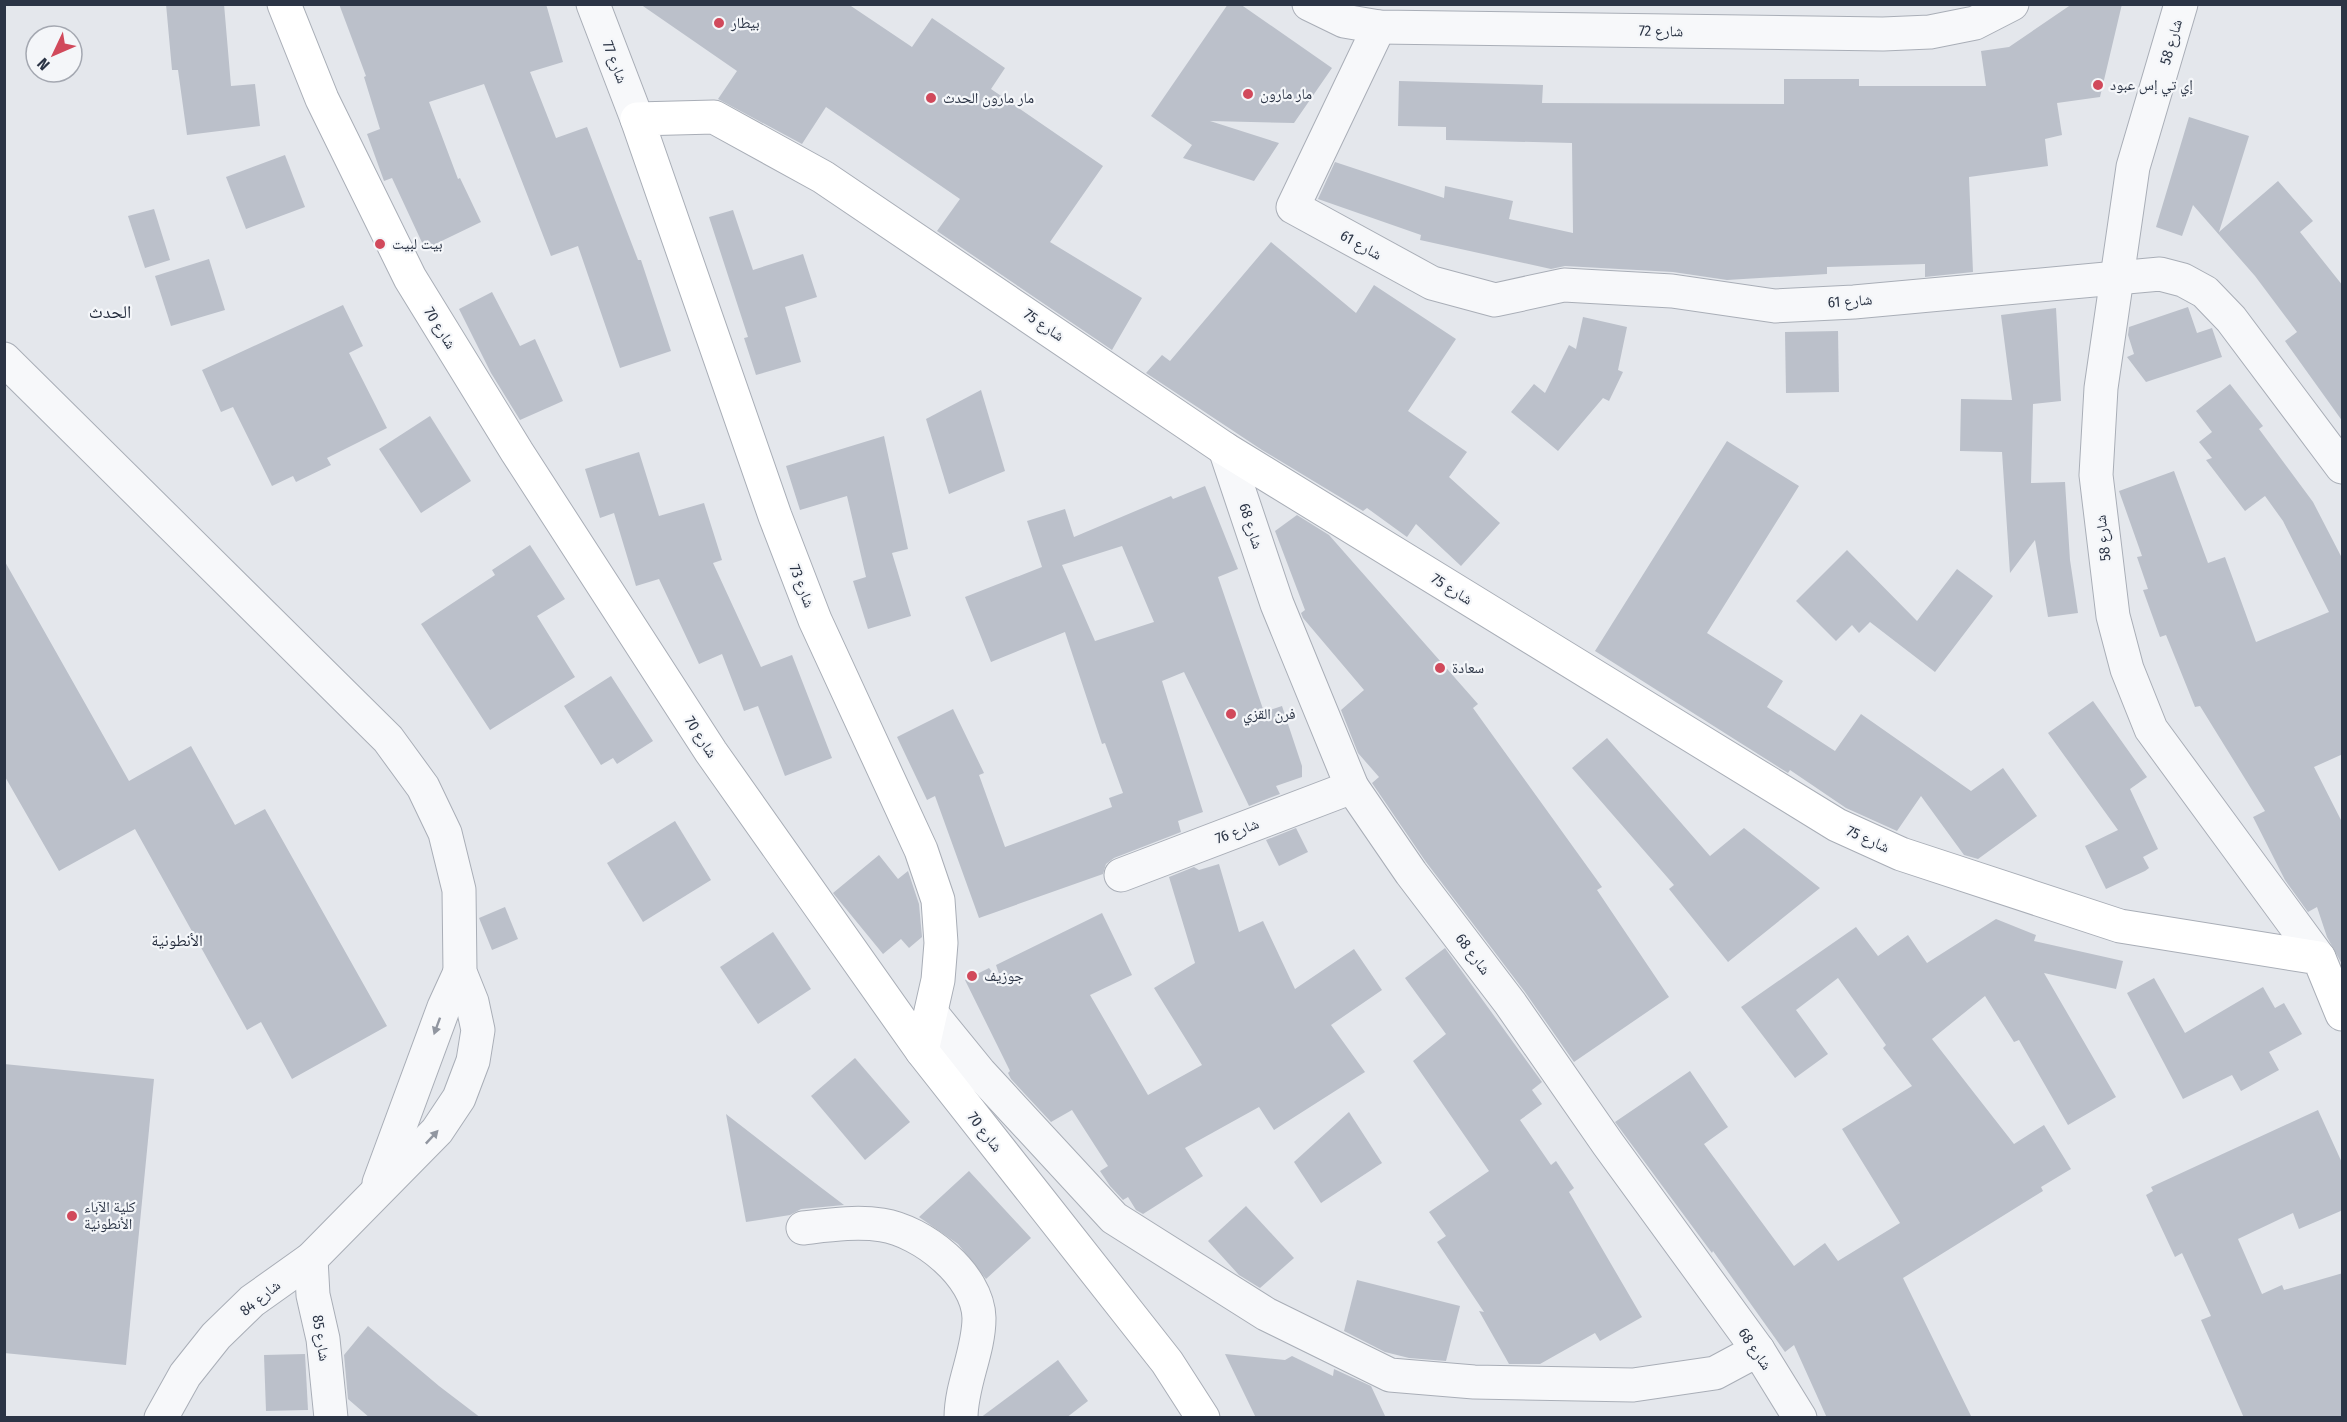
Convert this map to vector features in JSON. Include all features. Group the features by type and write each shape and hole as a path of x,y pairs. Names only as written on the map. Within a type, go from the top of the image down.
{"street":[{"name":"شارع 70","path":"284,4 322,99 416,288 517,452 711,752 922,1051 1167,1362 1203,1418"},
{"name":"شارع 77","path":"593,4 637,119"},
{"name":"شارع 72","path":"1309,4 1344,21 1379,27 1883,34 1930,32 1975,23 2012,4"},
{"name":"شارع 58","path":"2181,4 2133,166 2101,388 2096,475 2113,616 2127,669 2151,729 2319,958 2343,1014"},
{"name":"شارع 61","path":"1379,27 1293,207 1432,283 1495,300 1564,285 1672,291 1775,306 2117,280 2160,274 2183,280 2205,292 2231,319 2343,467"},
{"name":"شارع 75","path":"637,119 714,117 823,177 1225,449 1837,825 1901,854 2120,926 2319,958"},
{"name":"شارع 73","path":"637,119 779,527 815,620 921,850 938,900 940,943 932,1014 922,1051"},
{"path":"4,359 64,421 317,666 388,739 423,786 445,833 459,890 460,972 444,1007 376,1193"},
{"name":"شارع 68","path":"1225,449 1277,604 1352,787 1411,873 1510,1003 1608,1144 1758,1350 1798,1417"},
{"name":"شارع 76","path":"1121,874 1352,787"},
{"name":"شارع 84","path":"157,1417 185,1375 216,1336 252,1301 310,1259 437,1131 459,1098 472,1061 478,1030 472,1002 460,972"},
{"path":"932,1014 980,1073 1114,1218 1266,1314 1390,1375 1474,1382 1633,1385 1715,1373 1758,1350"},
{"path":"803,1228 847,1224 883,1225 914,1237 944,1255 976,1300 979,1317 961,1418"},
{"name":"شارع 85","path":"310,1259 331,1418"}],"building":[{"path":"166,4 224,4 231,86 255,84 260,126 187,135 178,70 172,70"},
{"path":"339,4 546,4 563,62 530,72 556,138 587,127 638,260 641,260 671,351 620,368 578,246 551,256 484,84 429,102 458,179 460,178 481,222 425,249 392,178 384,181 367,134 380,129 364,77 366,76"},
{"path":"640,4 848,4 912,47 932,18 1005,68 991,89 1103,166 1050,242 1142,298 1112,350 937,231 960,199 826,107 802,144 718,99 737,71"},
{"path":"1228,4 1240,4 1332,68 1294,123 1210,121 1279,143 1254,181 1183,158 1192,145 1151,116"},
{"path":"2072,4 2122,4 2100,97 2057,103 2062,135 2045,139 2048,166 1969,177 1973,272 1925,277 1925,264 1827,267 1827,274 1727,280 1673,272 1565,266 1551,269 1420,240 1421,235 1318,199 1335,162 1444,198 1445,186 1513,201 1509,219 1573,233 1572,143 1446,140 1446,127 1398,126 1399,81 1543,85 1542,103 1784,104 1784,79 1859,79 1859,86 1986,86 1981,51 2009,47"},
{"path":"2189,117 2249,136 2219,232 2278,181 2313,221 2300,232 2343,286 2343,422 2285,341 2297,332 2255,276 2193,205 2182,236 2156,227"},
{"path":"285,155 305,207 246,229 226,177"},
{"path":"154,209 170,260 145,268 128,216"},
{"path":"733,210 753,270 803,254 817,297 785,307 801,362 756,375 744,338 748,337 709,217"},
{"path":"1271,242 1356,313 1374,285 1456,339 1408,411 1467,452 1449,477 1500,523 1461,566 1416,524 1407,537 1367,508 1363,511 1262,450 1146,373 1162,355 1170,361"},
{"path":"209,259 225,310 171,326 155,276"},
{"path":"492,292 520,346 535,339 563,401 520,420 491,373 459,309"},
{"path":"343,305 363,346 349,353 387,428 327,458 331,465 296,482 293,476 272,486 233,407 221,412 202,370"},
{"path":"2188,307 2197,333 2212,328 2222,357 2146,382 2127,357 2134,354 2128,335 2129,327"},
{"path":"2056,308 2061,401 2033,404 2031,483 2065,482 2070,560 2078,613 2048,617 2035,540 2010,573 2002,452 1960,451 1961,399 2012,400 2001,315"},
{"path":"1583,317 1627,327 1618,370 1623,372 1609,401 1603,398 1558,451 1511,412 1534,384 1545,393 1569,345 1576,349"},
{"path":"1838,331 1839,392 1786,393 1785,332"},
{"path":"2230,384 2263,426 2259,429 2313,502 2343,560 2343,754 2314,767 2343,824 2343,966 2327,937 2317,907 2308,912 2285,880 2253,817 2265,811 2200,706 2195,707 2166,635 2160,637 2143,590 2148,589 2137,557 2142,556 2119,491 2174,471 2208,563 2225,557 2256,642 2329,612 2283,521 2265,496 2245,511 2206,460 2212,458 2199,442 2212,432 2196,411"},
{"path":"981,390 1005,471 949,494 926,419"},
{"path":"430,416 471,481 421,513 379,449"},
{"path":"884,436 908,549 892,553 911,616 868,629 853,581 866,577 847,496 800,510 786,466"},
{"path":"1727,441 1799,486 1707,633 1783,681 1767,707 1835,751 1861,714 1971,791 2003,768 2037,816 1978,859 1964,855 1921,796 1897,831 1846,808 1790,770 1788,773 1595,651"},
{"path":"639,452 659,516 704,503 722,560 713,563 761,667 792,655 832,758 785,776 758,706 744,711 722,654 699,664 659,579 636,586 614,513 600,518 585,469"},
{"path":"1205,486 1238,569 1218,577 1264,712 1282,706 1302,766 1302,777 1276,786 1280,794 1249,806 1184,672 1162,681 1203,812 1178,821 1181,832 1114,858 1106,864 1103,874 979,918 935,796 927,800 897,737 953,709 984,773 979,775 1005,847 1112,807 1109,798 1123,793 1105,743 1102,744 1065,632 991,662 965,597 1042,567 1027,521 1065,509 1074,537 1171,496 1173,499","holes":["1122,546 1154,622 1095,641 1062,565"]},
{"path":"1297,515 1329,535 1478,704 1473,708 1602,887 1597,890 1669,997 1574,1062 1525,992 1426,862 1372,783 1379,777 1358,753 1341,710 1364,690 1303,618 1301,613 1305,610 1275,531"},
{"path":"530,545 565,599 537,616 575,677 490,730 421,624 495,575 492,570"},
{"path":"1847,550 1917,621 1957,569 1993,596 1935,672 1870,622 1859,633 1852,625 1836,641 1796,601"},
{"path":"4,560 129,781 191,746 235,825 265,809 387,1026 292,1079 261,1022 247,1030 135,829 59,871 4,775"},
{"path":"611,676 653,741 617,764 613,758 601,765 564,706"},
{"path":"2093,701 2147,777 2130,789 2158,849 2143,857 2149,868 2106,889 2085,846 2118,830 2048,733"},
{"path":"1607,738 1710,856 1744,828 1820,888 1728,962 1669,889 1674,885 1572,768"},
{"path":"675,821 711,880 643,922 607,863"},
{"path":"1296,828 1308,852 1279,866 1266,840"},
{"path":"879,855 898,879 908,871 919,904 922,937 909,948 901,939 883,954 833,893"},
{"path":"1219,864 1239,932 1263,921 1295,989 1354,949 1382,990 1331,1025 1365,1072 1274,1130 1259,1107 1185,1148 1203,1176 1143,1214 1136,1210 1128,1197 1123,1200 1110,1186 1100,1171 1108,1166 1072,1110 1051,1122 1011,1079 1008,1073 1010,1071 965,980 989,968 1003,986 996,965 1102,913 1132,975 1090,995 1148,1095 1202,1065 1154,988 1195,963 1169,877 1194,867 1199,870"},
{"path":"505,907 518,939 492,950 479,918"},
{"path":"1996,919 2036,935 2034,941 2123,961 2116,989 2044,973 2116,1097 2068,1125 2019,1040 2014,1042 1985,996 1932,1039 2014,1144 2044,1125 2071,1169 2041,1187 2043,1191 1903,1278 1972,1418 1827,1418 1794,1345 1785,1352 1713,1251 1712,1253 1615,1122 1690,1071 1728,1127 1704,1144 1794,1266 1825,1243 1838,1261 1900,1223 1842,1129 1912,1086 1883,1048 1886,1045 1838,978 1796,1010 1828,1054 1795,1078 1741,1007 1856,927 1878,956 1908,935 1927,963"},
{"path":"773,932 811,989 758,1024 720,967"},
{"path":"1445,948 1542,1082 1532,1090 1542,1104 1520,1120 1551,1165 1556,1161 1574,1188 1569,1192 1642,1317 1600,1341 1595,1333 1540,1364 1509,1364 1479,1311 1484,1312 1437,1242 1446,1236 1429,1212 1489,1171 1413,1061 1446,1034 1405,978"},
{"path":"2154,978 2185,1033 2263,987 2275,1008 2284,1003 2302,1034 2269,1052 2279,1070 2241,1091 2232,1075 2183,1099 2127,993"},
{"path":"855,1058 910,1122 865,1160 811,1096"},
{"name":"كلية الآباء الأنطونية","path":"4,1064 154,1079 126,1365 4,1353"},
{"path":"2318,1110 2343,1165 2343,1210 2299,1229 2293,1213 2238,1239 2262,1294 2282,1285 2284,1290 2343,1273 2343,1418 2244,1418 2201,1320 2211,1316 2182,1253 2175,1257 2146,1195 2153,1191 2151,1187"},
{"path":"1349,1112 1382,1163 1321,1203 1294,1162"},
{"path":"726,1114 844,1205 801,1209 790,1215 746,1222"},
{"path":"969,1171 1031,1238 986,1279 958,1244 919,1217"},
{"path":"1246,1206 1294,1258 1260,1288 1239,1275 1208,1241"},
{"path":"1357,1280 1460,1306 1446,1361 1409,1358 1385,1352 1344,1331"},
{"path":"368,1326 481,1418 370,1418 348,1399 344,1355"},
{"path":"305,1354 308,1410 266,1411 264,1355"},
{"path":"1225,1354 1285,1360 1292,1356 1333,1376 1334,1369 1371,1386 1386,1418 1256,1418"},
{"path":"1058,1360 1088,1401 1066,1418 980,1418"}],"place":[{"name":"بيطار","path":"719,23"},
{"name":"إي تي إس عبود","path":"2098,85"},
{"name":"مار مارون","path":"1248,94"},
{"name":"مار مارون الحدث","path":"931,98"},
{"name":"بيت لبيت","path":"380,244"},
{"name":"سعادة","path":"1440,668"},
{"name":"فرن القزي","path":"1231,714"},
{"name":"جوزيف","path":"972,976"},
{"name":"كلية الآباء الأنطونية","path":"72,1216"}],"district":[{"name":"الحدث","path":"110,312"},
{"name":"الأنطونية","path":"177,940"}]}
